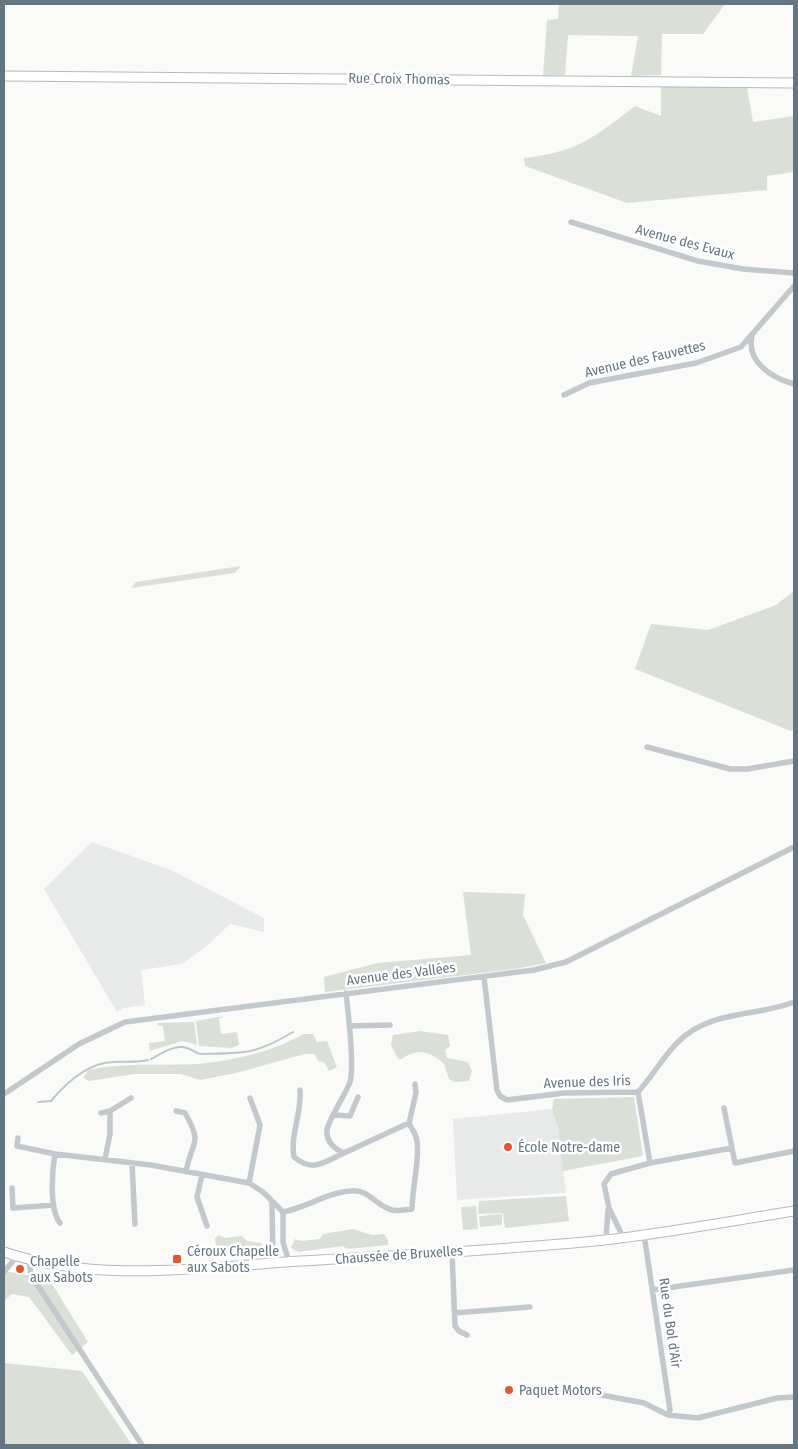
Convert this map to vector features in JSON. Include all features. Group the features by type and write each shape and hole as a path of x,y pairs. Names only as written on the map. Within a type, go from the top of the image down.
{"main road":[{"name":"Rue Croix Thomas","path":"4,76 794,83"},
{"name":"Chaussée de Bruxelles","path":"4,1252 29,1260 75,1268 140,1270 273,1263 452,1252 606,1239 794,1210"}],"street":[{"name":"Avenue des Evaux","path":"571,222 698,261 743,270 794,273"},
{"name":"Avenue des Fauvettes","path":"564,395 588,383 696,363 741,347 794,286"},
{"path":"752,336 750,346 754,359 762,367 785,382 794,384"},
{"path":"647,747 730,769 747,769 794,762"},
{"name":"Avenue des Vallées","path":"4,1094 80,1044 125,1022 484,977 534,970 566,962 794,847"},
{"name":"Avenue des Iris","path":"484,977 500,1096 507,1100 564,1093 638,1092 668,1052 697,1027 714,1020 794,1002"},
{"path":"344,1153 334,1148 328,1140 327,1130 351,1080 350,1026 346,994"},
{"path":"350,1026 390,1025"},
{"path":"18,1138 17,1146 55,1154 132,1163 249,1183 263,1192 272,1204 283,1212 295,1210 350,1191 366,1192 377,1203 392,1210 412,1209 412,1188 418,1154 416,1136 409,1123 416,1093 415,1084"},
{"path":"300,1090 301,1100 292,1145 294,1157 303,1165 315,1166 409,1123"},
{"path":"638,1092 650,1163"},
{"path":"334,1116 350,1116 358,1097"},
{"path":"101,1113 110,1111 130,1098"},
{"path":"249,1183 260,1125 250,1098"},
{"path":"724,1108 735,1163 794,1151"},
{"path":"105,1160 110,1134 110,1111"},
{"path":"176,1111 185,1113 195,1131 196,1143 186,1172"},
{"path":"623,1237 609,1208 604,1184 610,1174 650,1163 732,1148"},
{"path":"55,1154 52,1169 54,1205 55,1216 60,1223"},
{"path":"132,1163 134,1224"},
{"path":"202,1175 198,1197 207,1226"},
{"path":"12,1188 13,1208 54,1205"},
{"path":"272,1204 273,1263"},
{"path":"606,1239 609,1208"},
{"path":"283,1212 283,1242 289,1262"},
{"name":"Rue du Bol d'Air","path":"644,1234 670,1410 668,1416"},
{"path":"452,1252 455,1326 459,1332 468,1335"},
{"path":"4,1272 17,1256"},
{"path":"29,1260 31,1275 142,1445"},
{"path":"652,1290 794,1270"},
{"path":"454,1313 530,1307"},
{"path":"580,1390 644,1404 668,1416 698,1418 777,1398 794,1397"}],"shaded area":[{"path":"559,4 725,4 703,34 662,34 661,75 631,76 638,36 568,35 565,75 543,76 547,20 558,19"},
{"path":"661,87 747,87 753,122 794,116 794,172 767,176 767,190 627,203 525,166 524,158 558,152 584,142 608,127 635,106 661,116"},
{"path":"241,566 235,573 131,588 136,582"},
{"path":"794,591 794,728 791,731 635,669 651,624 708,630 776,605"},
{"path":"92,842 171,870 264,918 264,932 230,924 209,944 182,964 141,970 145,1005 123,1008 117,1012 44,889"},
{"path":"463,892 525,894 523,915 546,963 515,969 325,992 324,977 378,963 471,955"},
{"path":"224,1016 219,1019 221,1034 237,1032 239,1045 232,1048 199,1046 196,1021"},
{"path":"194,1022 197,1045 182,1041 150,1051 149,1043 165,1041 163,1026 158,1026 158,1023"},
{"path":"420,1031 448,1035 450,1046 445,1050 447,1058 468,1062 472,1071 469,1081 454,1082 449,1079 444,1064 434,1056 424,1052 413,1053 398,1059 391,1045 393,1035"},
{"path":"303,1034 313,1034 317,1042 327,1041 337,1067 329,1071 324,1062 318,1061 315,1054 305,1054 236,1073 200,1080 181,1074 135,1074 89,1081 83,1078 88,1070 102,1068 224,1061 265,1051"},
{"path":"634,1097 643,1156 563,1171 558,1128 552,1109 554,1099"},
{"name":"École Notre-dame","path":"552,1109 558,1128 566,1193 457,1200 453,1119"},
{"path":"566,1196 569,1221 505,1228 503,1213 478,1214 479,1201"},
{"path":"476,1206 478,1229 463,1230 461,1207"},
{"path":"502,1214 502,1225 480,1227 479,1216"},
{"path":"353,1229 372,1235 384,1234 388,1240 388,1245 347,1249 343,1246 298,1252 291,1248 295,1239 301,1241 320,1239 323,1234"},
{"path":"218,1235 225,1238 242,1236 247,1241 261,1243 263,1246 261,1252 217,1251 215,1239"},
{"path":"4,1271 49,1279 88,1342 72,1355 29,1297 12,1294 4,1301"},
{"path":"4,1363 82,1371 132,1445 4,1445"}],"waterway":[{"path":"151,1059 178,1047 191,1049 201,1054 239,1053 259,1049 293,1032"},
{"path":"38,1102 51,1101 70,1081 94,1066 103,1063 148,1060"}],"place":[{"name":"École Notre-dame","path":"508,1147"},
{"name":"Céroux Chapelle aux Sabots","path":"177,1259"},
{"name":"Chapelle aux Sabots","path":"20,1269"},
{"name":"Paquet Motors","path":"509,1390"}]}
